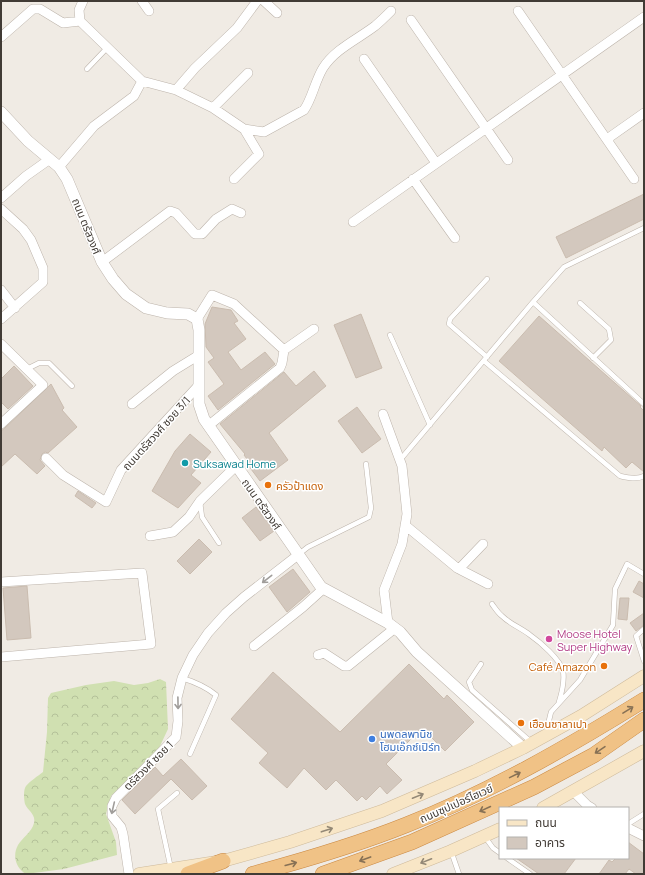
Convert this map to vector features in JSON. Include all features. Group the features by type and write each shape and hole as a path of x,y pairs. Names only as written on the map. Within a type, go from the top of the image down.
{"highway":[{"name":"ถนนซุปเปอร์ไฮเวย์","path":"253,874 322,856 406,825 469,798 526,770 587,736 644,700"},
{"name":"ถนนซุปเปอร์ไฮเวย์","path":"323,874 412,842 534,786 594,754 644,720"},
{"path":"188,874 223,861"}],"main road":[{"path":"139,874 223,861 296,840 382,811 448,783 545,737 644,676"},
{"path":"545,807 574,792 644,751"},
{"path":"393,874 451,851 499,829"}],"street":[{"path":"83,1 79,10 80,21 142,81 176,90 213,108 244,129 259,154 234,179"},
{"path":"142,1 149,11"},
{"path":"176,90 195,68 236,28 257,1"},
{"path":"264,1 277,13"},
{"path":"1,37 33,9 40,10 63,23 80,21"},
{"path":"244,129 264,132 304,110 308,104 322,68 343,47 376,25 391,11"},
{"path":"518,11 634,180"},
{"path":"353,222 644,17"},
{"path":"411,20 508,160"},
{"path":"364,59 436,163"},
{"path":"213,108 248,73"},
{"path":"59,167 94,126 134,96 142,81"},
{"name":"ถนน ตรัสวงศ์","path":"1,112 28,141 59,167 67,178 102,262 113,279 126,294 146,308 167,313 188,314 197,319 199,330 199,404 204,419 321,587 392,626 400,632 418,652 527,746"},
{"path":"606,139 644,113"},
{"path":"1,198 26,176 50,159"},
{"path":"413,180 455,238"},
{"path":"102,262 170,211 176,213 195,234 202,234 216,219 232,209 241,213"},
{"path":"1,210 23,229 31,240 43,268 43,282 1,320"},
{"path":"1,290 15,308"},
{"path":"197,319 212,295 234,304 284,350"},
{"path":"208,426 280,368 284,350 314,329"},
{"path":"1,344 43,385 1,424"},
{"path":"132,404 173,371 199,355"},
{"name":"ถนนตรัสวงศ์ ซอย 3/1","path":"46,458 63,475 106,502 121,470 199,385"},
{"path":"318,655 324,653 344,666 348,666 392,626 384,590 402,544 407,514 402,466 383,414"},
{"path":"150,536 173,532 189,517 200,501 236,466"},
{"path":"405,526 459,569 488,584"},
{"path":"459,569 484,544"},
{"name":"ตรัสวงศ์ ซอย 1","path":"129,874 121,827 112,816 112,806 116,798 122,790 142,773 176,737 178,720 177,698 182,678 193,655 208,633 226,613 298,555"},
{"path":"1,582 142,573 151,644 1,657"},
{"path":"254,646 324,589"},
{"path":"574,792 590,807"},
{"path":"629,828 643,835"}],"lane":[{"path":"87,68 107,48"},
{"path":"400,460 532,302 564,267 644,228"},
{"path":"488,280 450,319 449,324 485,359 620,476 629,478 642,478 644,476"},
{"path":"532,302 644,404"},
{"path":"580,303 609,329 611,340 593,358"},
{"path":"390,335 430,425"},
{"path":"27,369 39,363 49,363 72,386"},
{"path":"298,555 308,547 369,517 371,508 366,464"},
{"path":"200,501 202,517 219,543"},
{"path":"545,737 551,712 580,680 612,625 615,589 627,564 644,574"},
{"path":"492,604 501,616 530,635 548,650 558,662 563,672 563,688 559,704"},
{"path":"644,629 636,636 644,661"},
{"path":"482,664 469,682 472,690 527,746"},
{"path":"182,678 198,683 208,688 216,695 190,754"},
{"path":"171,869 158,809 177,792"},
{"path":"629,823 644,814"},
{"path":"485,836 493,848 499,852"},
{"path":"451,851 459,874"},
{"path":"508,859 530,874"}],"green space":[{"path":"160,679 166,682 168,729 154,756 111,796 106,814 116,842 117,855 64,869 26,874 17,865 15,853 18,845 34,823 34,817 25,804 24,792 28,784 43,772 47,732 48,698 51,693 86,685 114,681 134,685"}],"building":[{"path":"644,194 644,219 566,258 556,237"},
{"path":"212,307 231,310 238,321 234,323 246,339 228,352 241,370 265,352 275,364 218,410 208,396 224,384 208,362 214,358 206,347 205,324"},
{"path":"361,314 382,368 356,378 334,325"},
{"path":"539,316 641,406 640,407 644,411 644,472 632,462 626,468 604,447 602,451 499,361"},
{"path":"14,366 33,386 8,409 1,402 1,379"},
{"path":"314,371 326,386 269,433 288,460 260,481 248,465 250,463 244,455 245,454 220,424 284,372 296,386"},
{"path":"51,384 64,408 62,410 77,427 48,453 45,452 42,454 40,460 45,466 37,474 15,454 1,467 1,431"},
{"path":"357,407 381,439 362,453 338,421"},
{"name":"Suksawad Home","path":"190,434 211,452 191,475 201,483 178,508 152,491 175,451"},
{"path":"78,491 96,503 92,508 75,496"},
{"path":"256,507 274,531 260,541 242,518"},
{"path":"199,539 212,552 190,574 177,561"},
{"path":"293,569 310,592 287,612 269,587"},
{"path":"639,581 644,584 644,598 633,592"},
{"path":"27,586 31,638 7,640 3,588"},
{"path":"620,598 629,598 627,620 618,619"},
{"path":"644,613 644,625 636,631 630,623"},
{"name":"นพดลพานิช โฮมเอ๊กซ์เปิร์ท","path":"409,664 444,699 447,695 474,722 445,751 422,728 386,764 402,780 387,794 380,786 366,800 362,796 357,801 336,780 326,790 304,768 287,788 259,763 268,753 231,719 273,672 340,732"},
{"path":"181,759 207,786 192,800 171,779 135,814 122,800 155,767 163,776"},
{"path":"629,843 644,854 644,874 636,874 629,869 625,874 599,874 609,860 612,862 615,859 629,859"},
{"path":"517,859 575,859 564,874 539,874"}],"place":[{"name":"Suksawad Home","path":"185,463"},
{"name":"ครัวป้าแดง","path":"268,485"},
{"name":"Moose Hotel Super Highway","path":"549,639"},
{"name":"Café Amazon","path":"604,666"},
{"name":"เฮือนซาลาเปา","path":"521,723"},
{"name":"นพดลพานิช โฮมเอ๊กซ์เปิร์ท","path":"372,739"}]}
